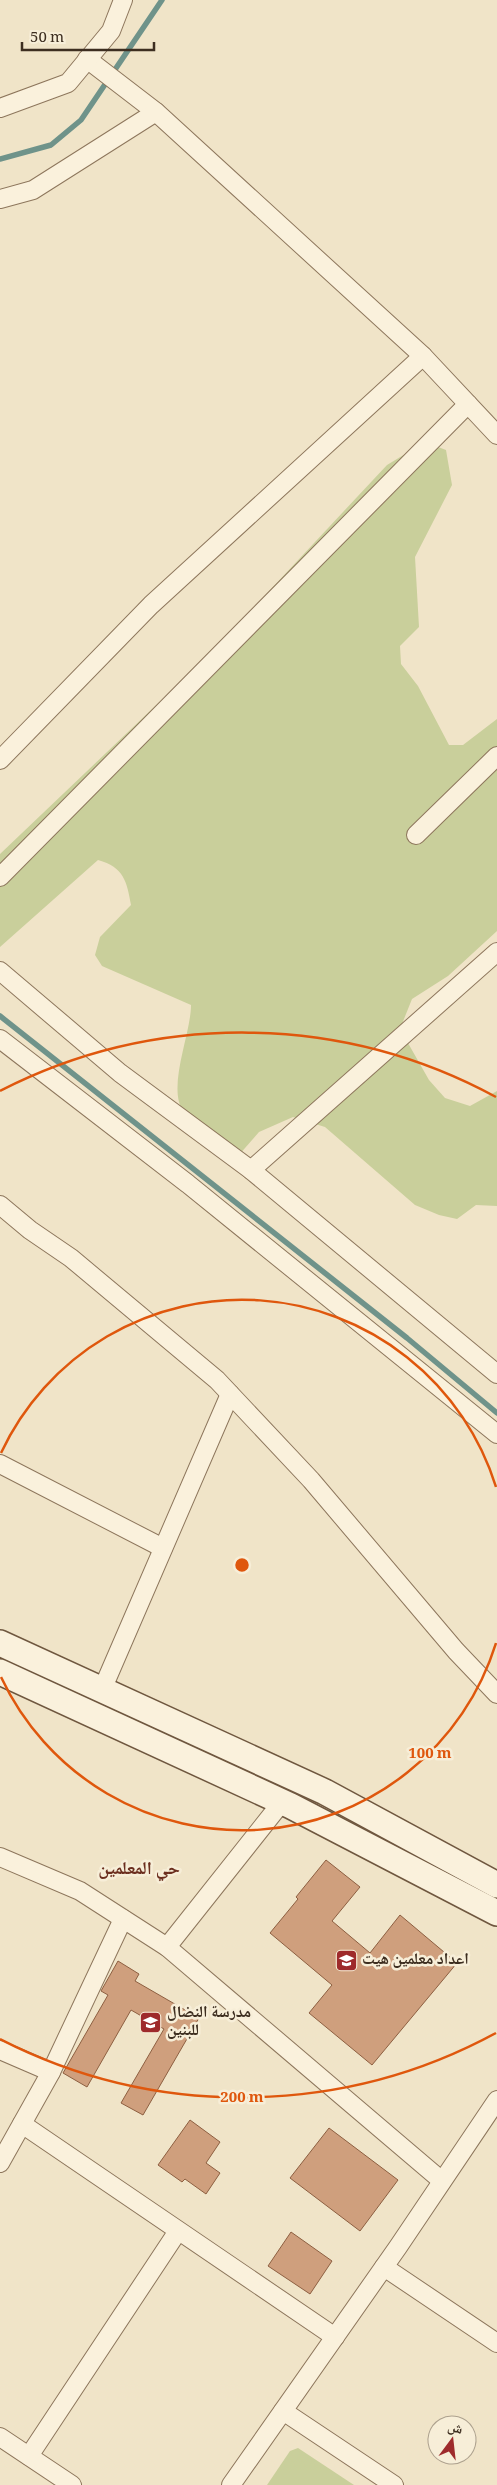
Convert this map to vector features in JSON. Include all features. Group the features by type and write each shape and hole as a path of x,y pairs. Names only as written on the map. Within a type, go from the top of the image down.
{"main road":[{"path":"0,1643 324,1792 497,1885"},
{"path":"0,1672 282,1802 497,1913"}],"street":[{"path":"0,108 68,83 111,31 123,0"},
{"path":"87,59 156,112 423,356 497,435"},
{"path":"0,198 34,190 156,112"},
{"path":"0,760 151,605 423,356"},
{"path":"0,877 468,404"},
{"path":"416,834 497,756"},
{"path":"251,1170 497,952"},
{"path":"0,971 120,1074 251,1170 497,1374"},
{"path":"0,1039 188,1184 497,1434"},
{"path":"0,1205 72,1258 217,1380 311,1480 456,1651 497,1694"},
{"path":"102,1690 230,1394"},
{"path":"0,1464 163,1548"},
{"path":"167,1947 282,1802"},
{"path":"0,1857 80,1892 167,1947 442,2181"},
{"path":"0,2163 51,2072 123,1919"},
{"path":"0,2050 51,2072"},
{"path":"231,2485 442,2181 492,2120 497,2100"},
{"path":"22,2124 335,2337"},
{"path":"29,2456 178,2230"},
{"path":"384,2267 497,2343"},
{"path":"283,2411 394,2485"},
{"path":"0,2437 72,2485"}],"green space":[{"path":"425,442 446,450 452,485 415,557 419,627 400,646 401,664 418,686 449,745 463,745 497,719 497,931 448,976 412,999 400,1029 429,1080 445,1098 470,1106 497,1091 497,1206 476,1205 457,1219 439,1215 415,1205 325,1127 293,1117 259,1132 238,1156 188,1118 179,1102 178,1076 191,1005 102,966 95,955 100,937 131,905 126,882 114,867 98,860 0,947 0,854 213,651 387,465"},
{"path":"298,2448 354,2485 267,2485 290,2451"}],"building":[{"path":"326,1860 360,1887 332,1921 370,1953 400,1915 457,1963 372,2065 309,2013 332,1985 270,1933 298,1899 296,1897"},
{"path":"118,1961 139,1974 135,1981 199,2018 143,2115 121,2103 164,2029 131,2010 87,2087 63,2073 108,1995 101,1991"},
{"path":"190,2120 220,2142 206,2163 220,2173 206,2194 185,2179 182,2182 158,2165"},
{"path":"329,2128 398,2180 360,2231 290,2178"},
{"path":"291,2232 332,2261 310,2294 268,2266"}],"waterway":[{"path":"0,159 51,145 81,120 162,0"},
{"path":"0,1016 407,1338 497,1413"}],"place":[{"name":"اعداد معلمين هيت","path":"346,1960"},
{"name":"مدرسة النضال للبنين","path":"151,2022"}],"district":[{"name":"حي المعلمين","path":"139,1870"}]}
